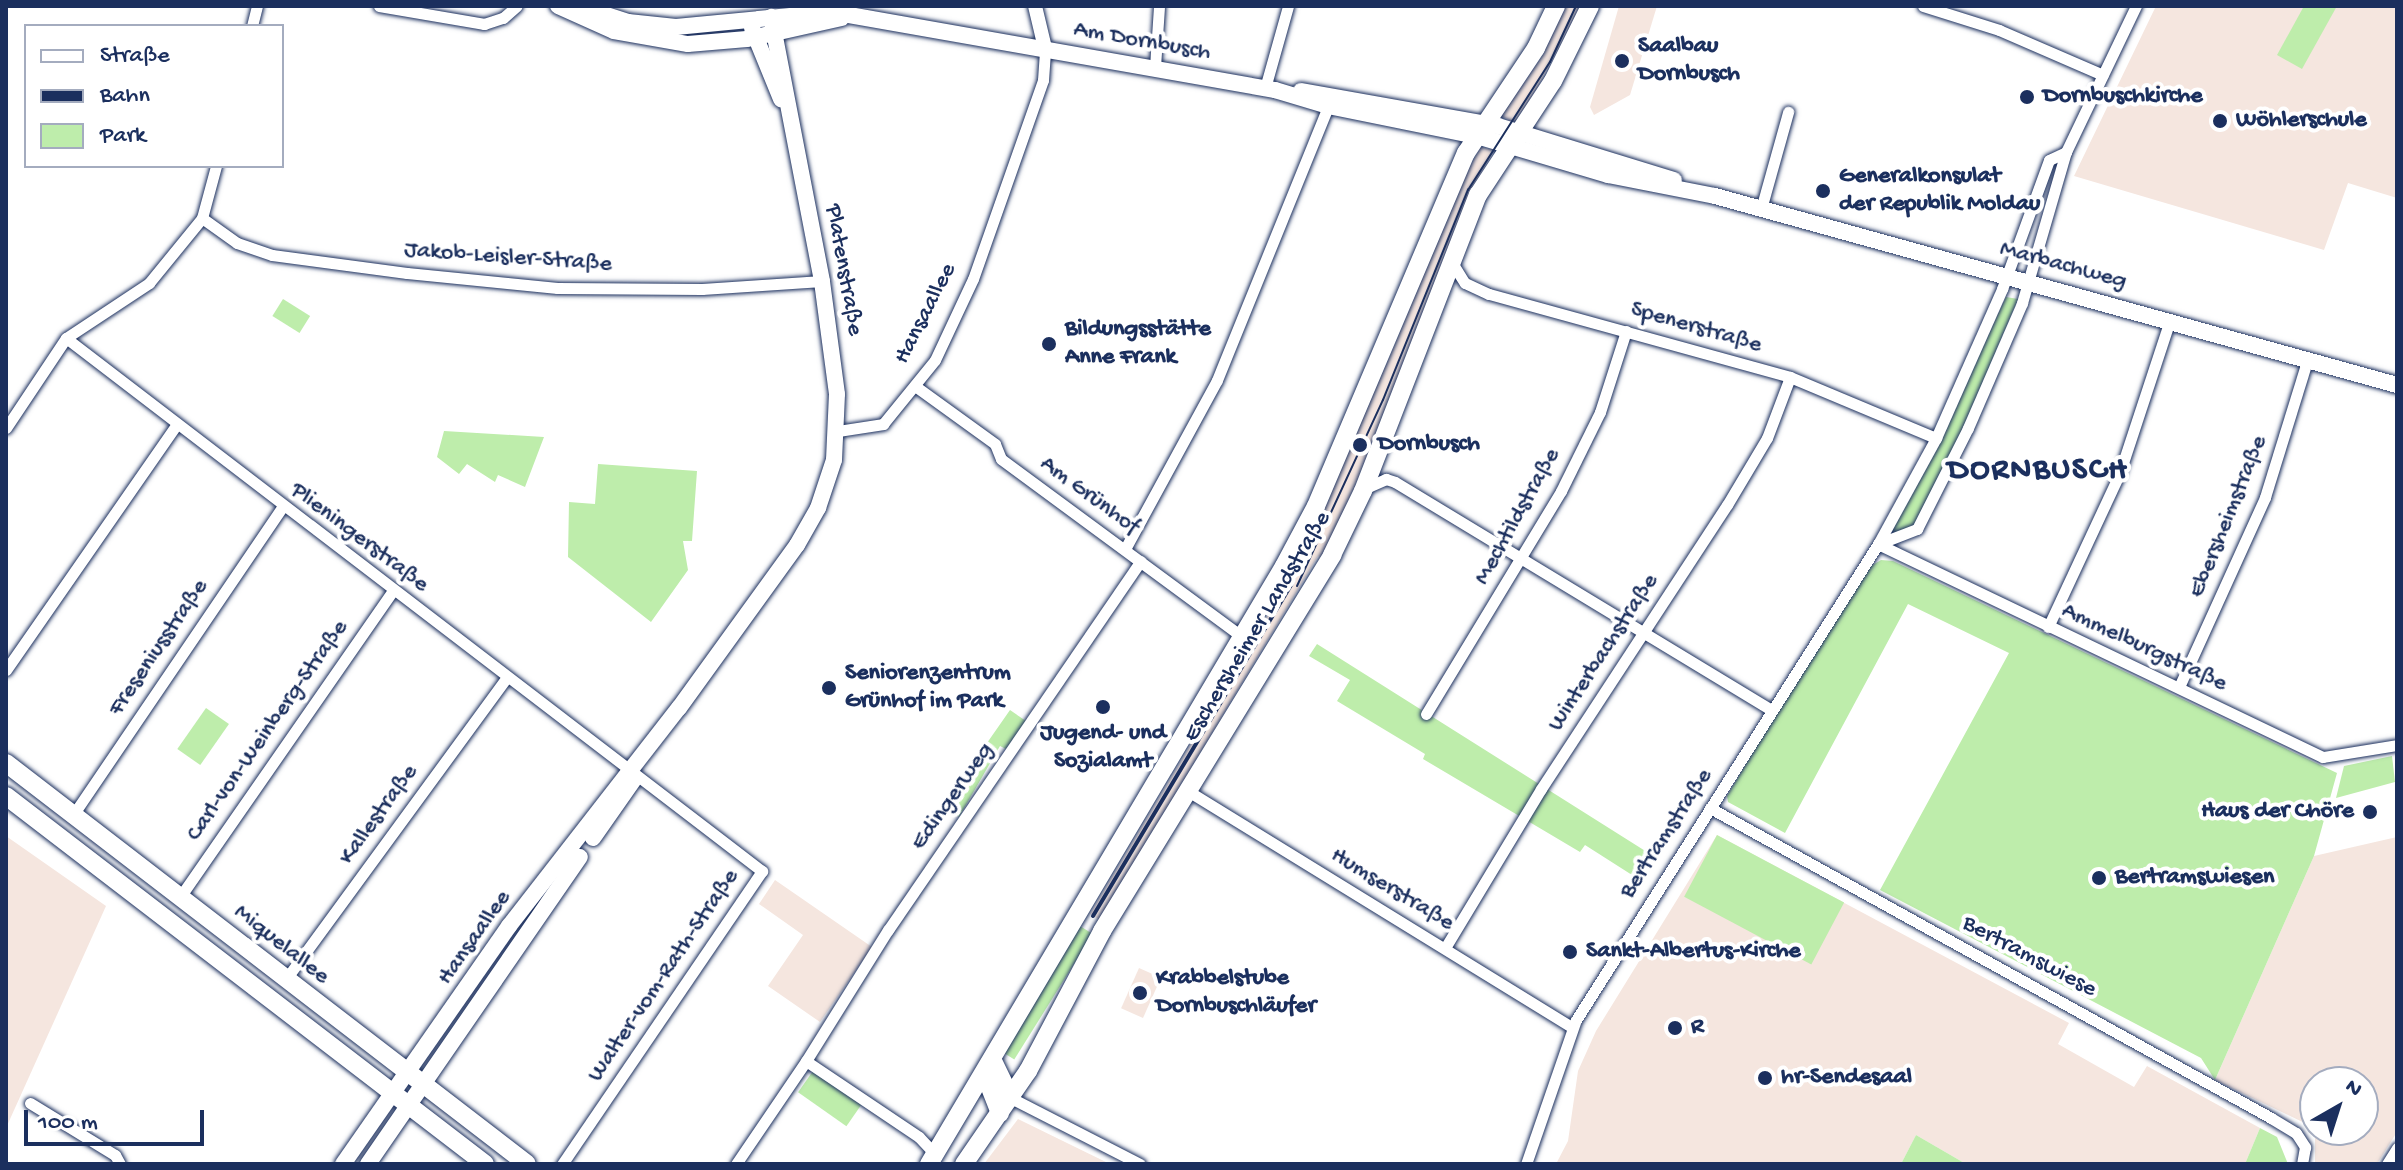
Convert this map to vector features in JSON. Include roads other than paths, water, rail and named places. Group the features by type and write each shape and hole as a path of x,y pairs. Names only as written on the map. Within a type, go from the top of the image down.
{"main road":[{"path":"558,6 614,31 688,44 755,37 771,19 748,12 654,25 579,6"},
{"name":"Eschersheimer Landstraße","path":"995,1100 989,1068 1316,506 1452,182 1481,130 1536,48 1556,6"},
{"name":"Eschersheimer Landstraße","path":"964,1164 995,1100 1332,555 1363,491 1478,195 1564,62 1590,6"},
{"name":"Am Dornbusch","path":"771,19 824,11 1155,67 1270,89 1328,106 1481,130"},
{"name":"Platenstraße","path":"748,12 755,37 789,118"},
{"name":"Platenstraße","path":"771,19 822,281 838,431"},
{"name":"Am Dornbusch","path":"1270,89 1325,93 1481,130"},
{"name":"Marbachweg","path":"1481,130 1514,139 1608,175 1715,196 2397,385"},
{"name":"Hansaallee","path":"368,1164 631,775 797,545 829,479 838,431"},
{"name":"Miquelallee","path":"6,763 527,1164"},
{"name":"Hansaallee","path":"343,1164 509,926 631,775"},
{"name":"Miquelallee","path":"6,796 393,1090 485,1164"},
{"path":"989,1068 995,1100"},
{"name":"Eschersheimer Landstraße","path":"932,1159 995,1100"}],"street":[{"path":"379,6 484,24 503,18 517,6"},
{"path":"1035,6 1045,48"},
{"path":"1155,67 1159,6"},
{"path":"1270,89 1288,6"},
{"path":"1923,6 1999,30 2103,75"},
{"path":"1878,544 1917,529 2005,346 2066,152 2136,6"},
{"name":"Hansaallee","path":"838,431 883,424 935,360 973,279 1043,80 1045,48"},
{"path":"1125,549 1217,380 1328,106"},
{"path":"1761,209 1788,112"},
{"name":"Bertramstraße","path":"1526,1164 1572,1027 1878,544 1936,438 2007,275 2049,160 2066,152"},
{"path":"6,428 66,338 149,283 202,218 215,168"},
{"name":"Jakob-Leisler-Straße","path":"202,218 237,243 272,255 407,273 557,288 702,289 822,281"},
{"name":"Spenerstraße","path":"1451,260 1458,276 1475,288 1790,377 1936,438"},
{"path":"2048,627 2119,475 2170,320"},
{"name":"Mechtildstraße","path":"1426,714 1522,560 1600,412 1626,331"},
{"name":"Plieningerstraße","path":"66,338 631,775"},
{"name":"Ebersheimstraße","path":"2179,687 2265,497 2308,358"},
{"name":"Winterbachstraße","path":"1445,948 1767,438 1790,377"},
{"name":"Am Grünhof","path":"915,386 995,444 1001,459 1242,637"},
{"path":"6,670 177,424"},
{"path":"1363,491 1376,481 1395,482 1772,710"},
{"name":"Freseniusstraße","path":"73,815 282,508"},
{"name":"Ammelburgstraße","path":"1878,544 2323,757 2397,745"},
{"name":"Edingerweg","path":"736,1164 806,1061 888,930 1141,561"},
{"name":"Carl-von-Weinberg-Straße","path":"180,897 393,591"},
{"name":"Kallestraße","path":"286,979 507,677"},
{"name":"Walter-vom-Rath-Straße","path":"562,1164 762,871 631,775"},
{"name":"Humserstraße","path":"1188,791 1572,1027"},
{"name":"Bertramswiese","path":"1710,808 2284,1125 2305,1147 2302,1164"},
{"path":"806,1061 922,1139 932,1159"},
{"path":"995,1100 1140,1164"},
{"path":"30,1103 115,1155 120,1164"},
{"path":"2387,1164 2397,1148"}],"tram line":[{"path":"1297,586 1383,400 1468,190 1550,62 1576,6"}],"railway":[{"path":"1093,916 1292,583"}],"place":[{"name":"Saalbau Dornbusch","path":"1622,61"},
{"name":"Dornbuschkirche","path":"2027,97"},
{"name":"Wöhlerschule","path":"2220,121"},
{"name":"Generalkonsulat der Republik Moldau","path":"1823,191"},
{"name":"Bildungsstätte Anne Frank","path":"1049,344"},
{"name":"Dornbusch","path":"1360,445"},
{"name":"Seniorenzentrum Grünhof im Park","path":"829,688"},
{"name":"Jugend- und Sozialamt","path":"1103,707"},
{"name":"Haus der Chöre","path":"2370,812"},
{"name":"Bertramswiesen","path":"2099,878"},
{"name":"Sankt-Albertus-Kirche","path":"1570,952"},
{"name":"Krabbelstube Dornbuschläufer","path":"1140,993"},
{"name":"R","path":"1675,1028"},
{"name":"hr-Sendesaal","path":"1765,1078"}],"district":[{"name":"DORNBUSCH","path":"2038,471"}]}
